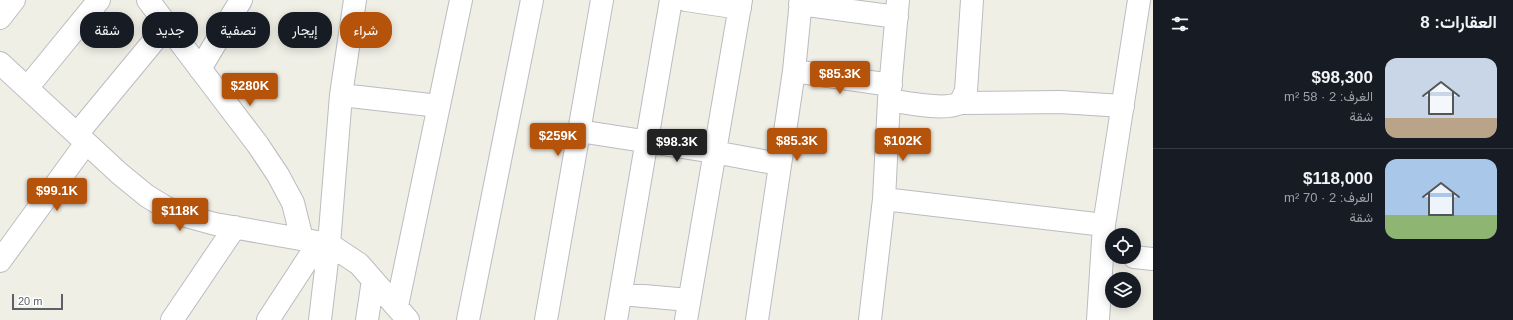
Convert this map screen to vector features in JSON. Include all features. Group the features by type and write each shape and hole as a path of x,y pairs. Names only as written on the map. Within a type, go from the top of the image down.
{"street":[{"path":"0,18 14,0"},
{"path":"27,88 99,0"},
{"path":"148,0 157,12"},
{"path":"200,68 241,0"},
{"path":"320,320 317,242 355,0"},
{"path":"403,313 439,106 461,0"},
{"path":"468,320 532,0"},
{"path":"546,320 602,0"},
{"path":"616,320 671,0"},
{"path":"621,294 688,310 740,4 686,0"},
{"path":"960,103 966,92 972,0"},
{"path":"1105,234 1104,225 1139,0"},
{"path":"757,320 794,71 801,2 898,9 890,93 884,199 870,320"},
{"path":"0,261 81,139 150,48"},
{"path":"185,48 258,145 278,175 293,204 317,242"},
{"path":"0,63 81,139 147,196 165,207 186,216 235,227 317,242 359,264 403,313"},
{"path":"794,71 890,93 927,105 950,106 960,103 1060,102 1122,106"},
{"path":"341,95 439,106"},
{"path":"580,131 780,164"},
{"path":"884,199 1104,225"},
{"path":"172,320 235,227"},
{"path":"268,320 317,242"},
{"path":"1141,258 1153,259"},
{"path":"1098,320 1106,264"},
{"path":"367,320 373,280"}]}
